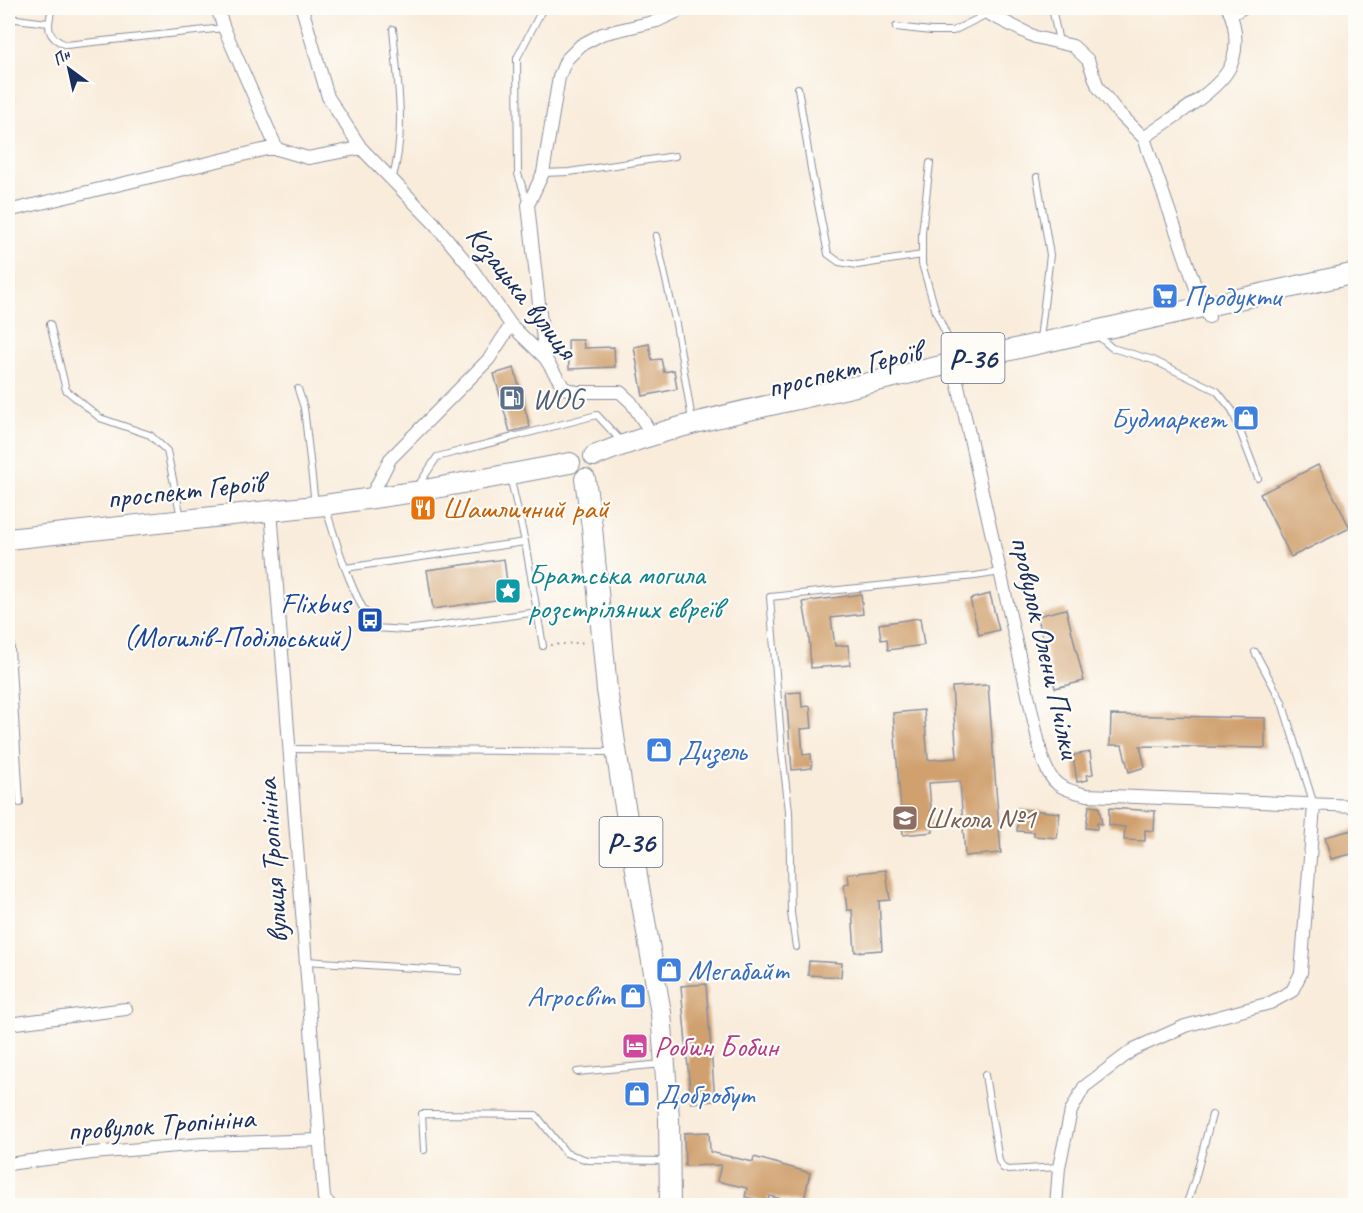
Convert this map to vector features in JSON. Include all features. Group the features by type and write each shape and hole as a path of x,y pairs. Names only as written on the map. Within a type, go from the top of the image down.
{"main road":[{"name":"проспект Героїв","path":"592,467 624,444 692,425 1098,337 1207,312 1356,273"},
{"name":"проспект Героїв","path":"1207,312 1356,285"},
{"name":"проспект Героїв","path":"592,467 658,445 848,400 955,367 1039,345 1098,337"},
{"name":"проспект Героїв","path":"8,539 370,499 570,464 573,456 579,451 588,451 592,467"},
{"name":"Р-36","path":"592,467 592,526 607,690 662,1013 670,1161 670,1206"}],"street":[{"path":"218,8 224,28 277,149"},
{"name":"Козацька вулиця","path":"302,8 328,97 361,148 434,223 472,269 511,325 545,358 564,388 576,392 620,392 631,402 653,436"},
{"path":"545,358 528,205 543,173 559,77 566,60 581,45 602,34 657,21 685,8"},
{"path":"982,11 1035,37 1073,46 1088,60 1098,87 1116,110 1144,138 1207,312"},
{"path":"1144,138 1195,101 1226,74 1234,58 1235,37 1230,12"},
{"path":"8,211 267,149 277,149 308,158 361,148"},
{"path":"370,499 390,459 489,359 511,325"},
{"name":"провулок Олени Пчілки","path":"955,367 1042,757 1047,772 1055,783 1066,790 1087,795 1356,806"},
{"name":"вулиця Тропініна","path":"272,510 324,1198 331,1206"},
{"path":"1056,1206 1059,1167 1071,1111 1084,1087 1134,1048 1185,1026 1270,1003 1292,991 1301,973 1314,806"},
{"path":"8,1024 126,1009"},
{"name":"провулок Тропініна","path":"8,1164 92,1153 202,1144 320,1140"}],"lane":[{"path":"52,8 48,22 50,32 56,41 66,45 224,28"},
{"path":"528,205 518,174 517,58 543,8"},
{"path":"1052,8 1059,43"},
{"path":"1230,12 1249,8"},
{"path":"896,27 953,31 982,11"},
{"path":"8,18 48,22"},
{"path":"392,180 397,165 401,136 393,30"},
{"path":"798,88 828,254 839,262 857,266 922,255"},
{"path":"543,173 569,172 675,156"},
{"path":"930,163 922,232 922,264 936,312 954,352 955,367"},
{"path":"1037,177 1050,255 1039,345"},
{"path":"656,236 676,324 692,425"},
{"path":"51,324 66,390 100,418 150,435 167,451 182,520"},
{"path":"1098,337 1112,348 1153,360 1217,391 1232,410 1258,478"},
{"path":"298,389 304,408 320,506 362,609 375,628 406,630 538,612"},
{"path":"414,492 437,457 597,415 624,444"},
{"path":"510,474 525,542 543,646"},
{"path":"345,568 525,542"},
{"path":"796,947 791,914 789,811 770,597 1001,572"},
{"path":"8,598 20,803"},
{"path":"1255,652 1282,702 1314,806"},
{"path":"290,749 616,752"},
{"path":"305,962 459,970"},
{"path":"577,1072 665,1064"},
{"path":"985,1075 999,1161 1003,1168 1008,1170 1059,1167"},
{"path":"424,1150 422,1114 536,1115 566,1153 587,1160 670,1161"},
{"path":"1186,1206 1196,1179 1212,1115"}],"path":[{"path":"543,646 588,642"}],"building":[{"path":"568,340 583,340 584,348 614,347 615,367 569,369"},
{"path":"649,344 652,360 661,359 664,372 674,370 677,389 643,396 634,347"},
{"path":"514,368 530,427 510,432 494,374"},
{"path":"1318,465 1350,528 1291,557 1260,494"},
{"path":"504,559 509,598 433,609 427,570"},
{"path":"861,594 863,614 831,618 835,646 848,645 850,665 811,668 809,636 803,602"},
{"path":"990,594 999,630 979,635 970,599"},
{"path":"1066,609 1084,681 1055,688 1037,616"},
{"path":"920,618 924,645 888,650 887,639 881,640 879,624"},
{"path":"988,685 1001,853 965,856 960,781 929,783 933,832 903,835 893,713 924,710 928,760 957,758 952,687"},
{"path":"801,692 802,707 810,706 812,728 801,729 803,755 811,754 812,768 792,770 786,693"},
{"path":"1111,715 1265,718 1265,748 1140,746 1145,767 1129,772 1122,745 1110,745"},
{"path":"1090,752 1093,774 1087,775 1088,780 1077,782 1073,755"},
{"path":"1089,806 1099,807 1102,824 1097,823 1097,829 1086,828"},
{"path":"1109,808 1155,811 1154,831 1145,830 1145,841 1124,840 1125,827 1109,825"},
{"path":"1019,809 1060,813 1057,838 1034,836 1034,832 1017,831"},
{"path":"1356,829 1356,853 1331,859 1325,837"},
{"path":"886,870 890,900 879,901 882,950 855,952 852,910 847,910 844,885 849,884 848,874"},
{"path":"809,961 842,963 841,977 808,975"},
{"path":"706,984 715,1101 691,1103 681,986"},
{"path":"709,1132 710,1152 753,1162 754,1157 810,1173 803,1204 769,1196 768,1202 745,1197 747,1188 717,1181 721,1165 685,1166 684,1133"}],"place":[{"name":"Продукти","path":"1165,296"},
{"name":"WOG","path":"512,398"},
{"name":"Будмаркет","path":"1246,418"},
{"name":"Шашличний рай","path":"423,508"},
{"name":"Братська могила розстріляних євреїв","path":"508,591"},
{"name":"Flixbus (Могилів-Подільський)","path":"370,620"},
{"name":"Дизель","path":"659,750"},
{"name":"Школа №1","path":"905,818"},
{"name":"Мегабайт","path":"669,970"},
{"name":"Агросвіт","path":"633,996"},
{"name":"Робин Бобин","path":"635,1046"},
{"name":"Добробут","path":"637,1094"}]}
